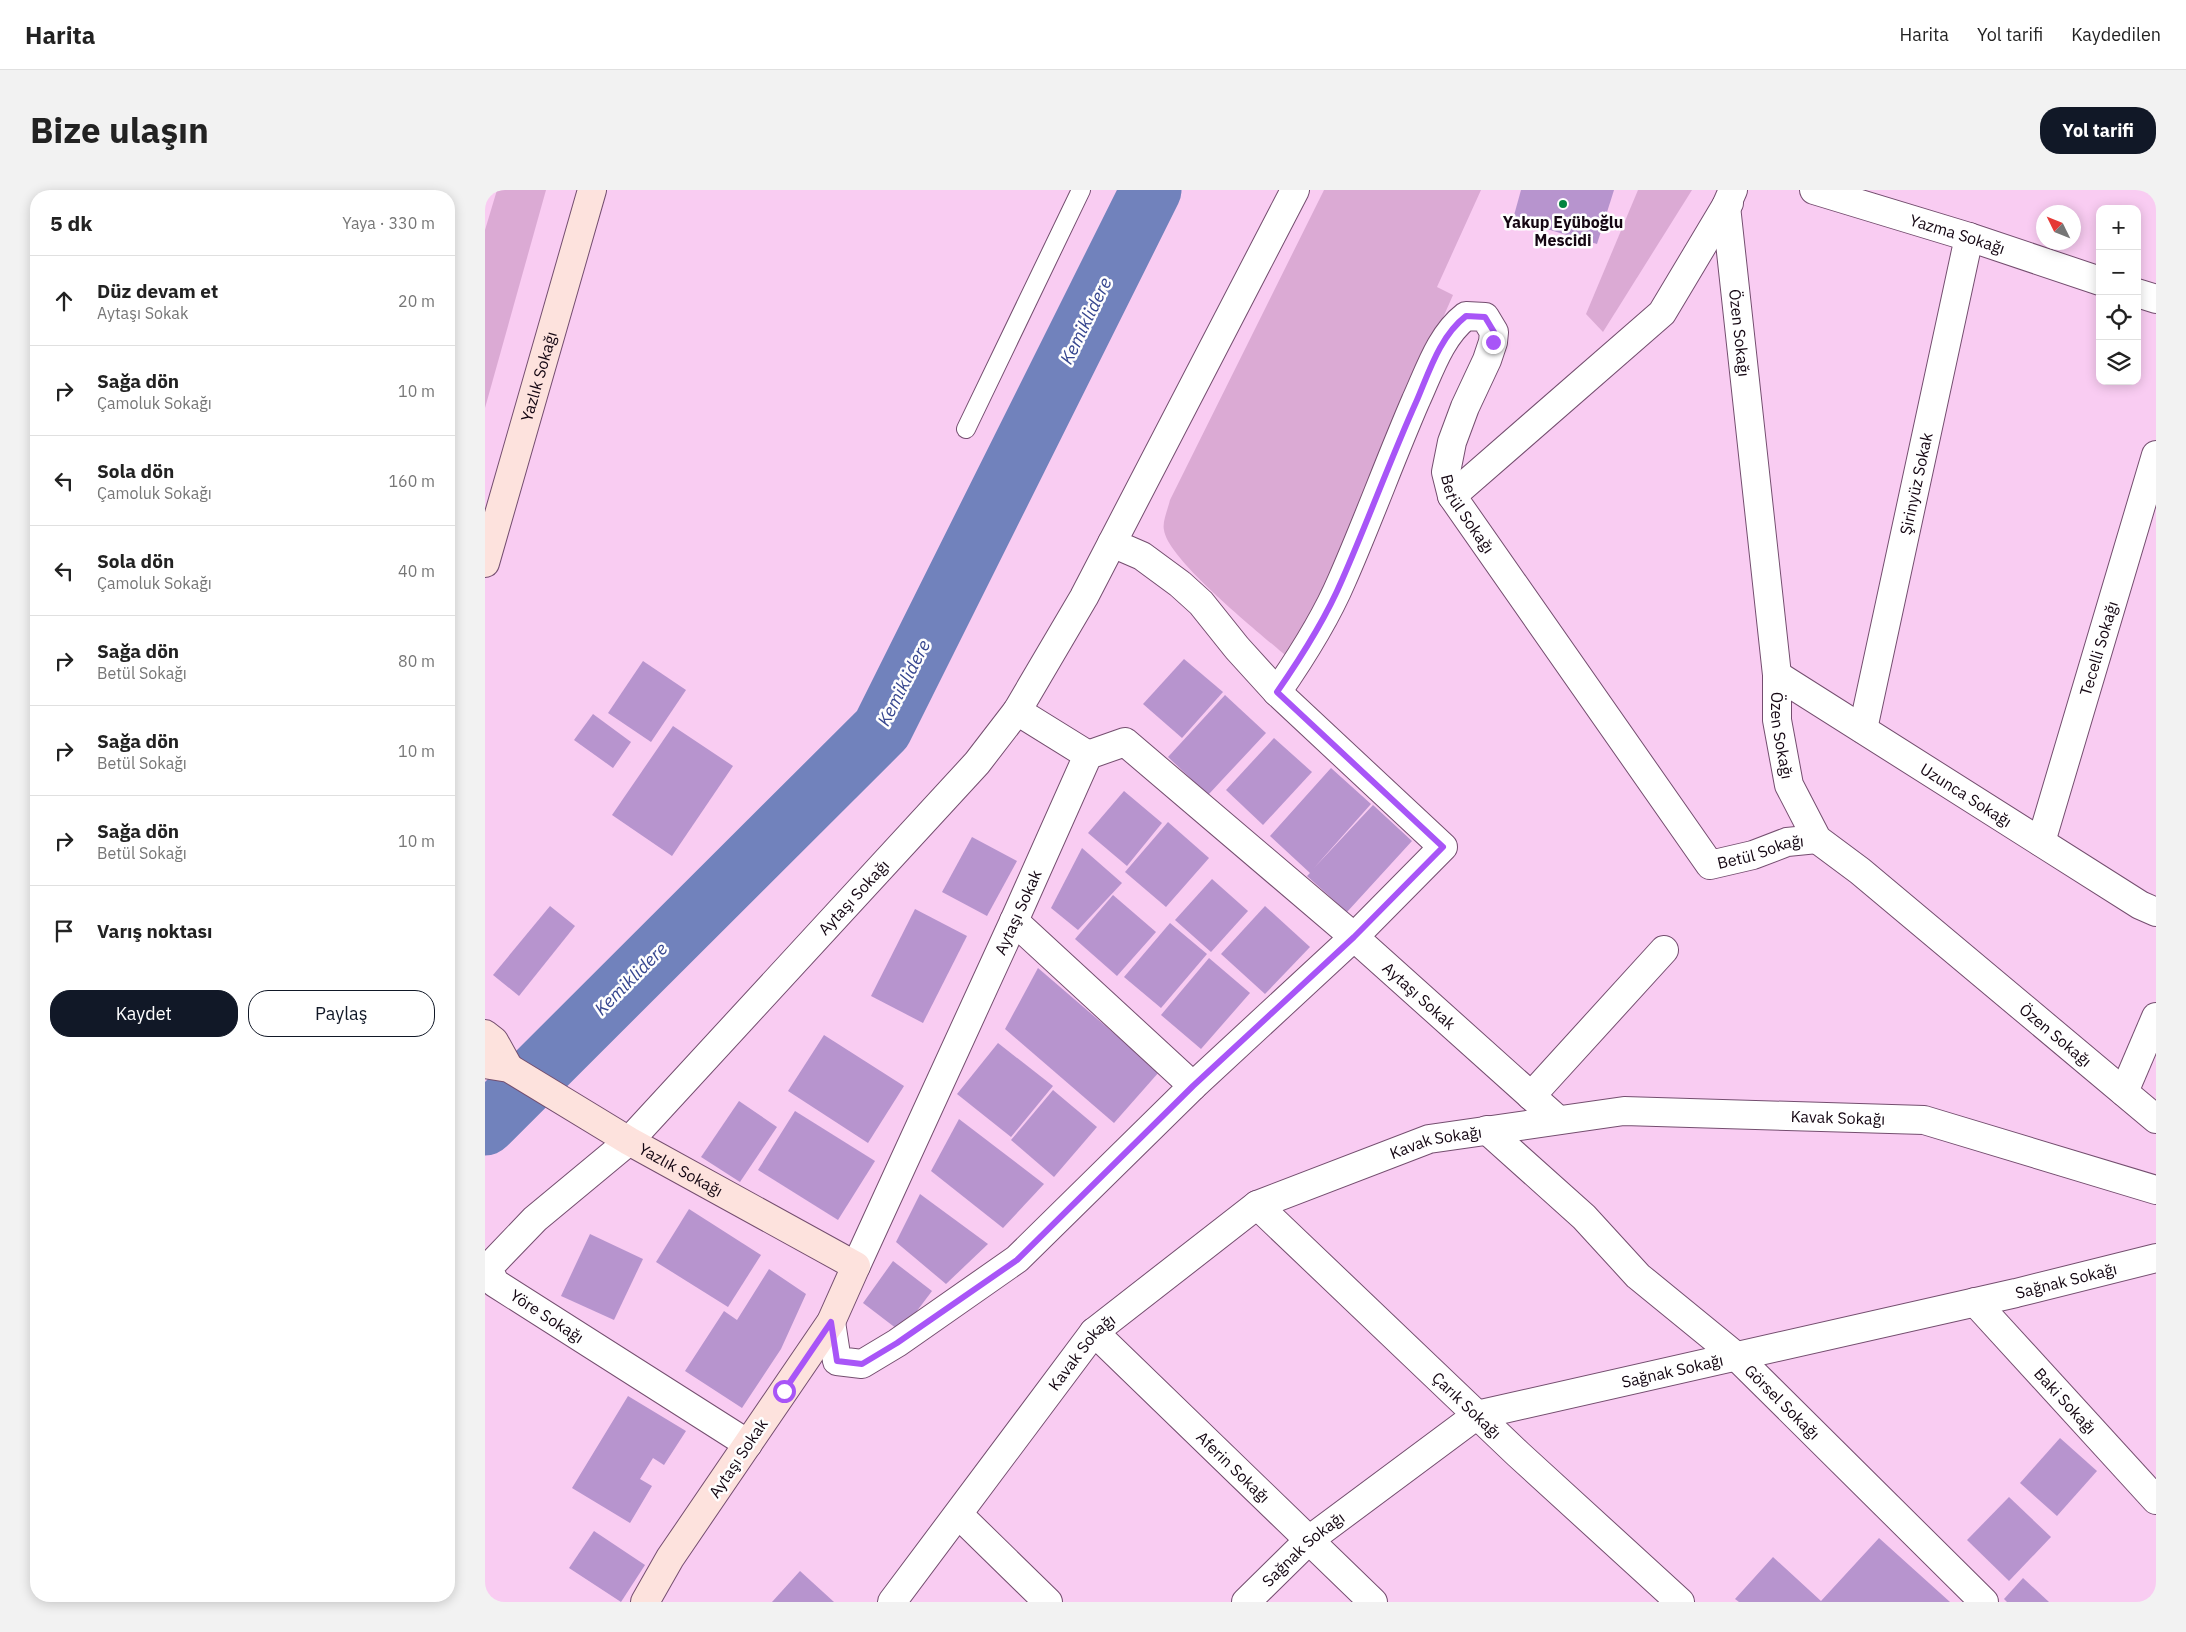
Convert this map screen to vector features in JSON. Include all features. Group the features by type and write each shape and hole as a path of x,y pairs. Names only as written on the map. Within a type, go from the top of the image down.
{"street":[{"name":"Yazlık Sokağı","path":"485,563 592,190"},
{"name":"Aytaşı Sokağı","path":"629,1141 977,763 1017,711 1084,597 1295,190"},
{"name":"Yazma Sokağı","path":"1814,190 1969,237 2096,280"},
{"path":"1452,496 1662,313 1735,195"},
{"name":"Özen Sokağı","path":"1735,195 1777,675 1777,720 1789,785 1817,839 1867,877 2156,1119"},
{"name":"Şirinyüz Sokak","path":"1863,729 1969,237"},
{"path":"2141,294 2156,299"},
{"name":"Betül Sokağı","path":"1277,692 1309,647 1342,582 1398,442 1438,352 1455,324 1466,316 1485,317 1494,332 1493,342 1487,360 1465,406 1453,442 1446,472 1452,496 1710,865 1753,855 1787,842 1817,839"},
{"name":"Tecelli Sokağı","path":"2041,842 2156,455"},
{"path":"831,1322 837,1361 862,1364 897,1343 1017,1260 1193,1086 1354,937 1443,847 1277,692 1237,648 1201,604 1180,584 1142,556 1112,543"},
{"name":"Uzunca Sokağı","path":"1777,675 2140,905 2156,912"},
{"path":"1017,711 1088,755"},
{"name":"Aytaşı Sokak","path":"645,1602 670,1558 831,1322 1088,755 1125,742 1354,937 1558,1120"},
{"path":"1014,921 1193,1086"},
{"path":"1531,1096 1664,950"},
{"path":"2124,1092 2156,1018"},
{"name":"Yazlık Sokağı","path":"485,1034 494,1041 497,1066 856,1266"},
{"name":"Kavak Sokağı","path":"891,1602 959,1515 1094,1332 1257,1205 1429,1138 1624,1111 1924,1120 2156,1190"},
{"name":"Görsel Sokağı","path":"1487,1130 1584,1217 1638,1276 1736,1356 1983,1602"},
{"name":"Yöre Sokağı","path":"629,1141 535,1219 488,1268 495,1283 748,1444"},
{"name":"Çarık Sokağı","path":"1257,1205 1477,1415 1681,1602"},
{"name":"Sağnak Sokağı","path":"1246,1602 1309,1540 1477,1415 1975,1302 2156,1258"},
{"name":"Baki Sokağı","path":"1975,1302 2156,1500"},
{"name":"Aferin Sokağı","path":"1094,1332 1373,1602"},
{"path":"959,1515 1048,1602"}],"lane":[{"path":"966,429 1081,190"}],"shaded area":[{"path":"497,190 546,190 485,408 485,230"},
{"path":"1324,190 1481,190 1437,287 1453,295 1292,661 1199,579 1170,544 1164,530 1164,523 1170,500"},
{"path":"1638,190 1692,190 1603,332 1586,314"}],"building":[{"name":"Yakup Eyüboğlu Mescidi","path":"1521,190 1614,190 1597,244 1513,219"},
{"path":"1184,659 1223,692 1182,738 1143,704"},
{"path":"643,661 686,690 651,742 608,713"},
{"path":"1225,695 1266,733 1208,795 1168,757"},
{"path":"593,714 631,742 613,768 574,740"},
{"path":"673,726 733,766 672,856 612,815"},
{"path":"1274,738 1312,772 1263,825 1226,790"},
{"path":"1331,768 1371,804 1314,868 1373,805 1412,841 1347,912 1307,876 1310,873 1270,836"},
{"path":"1124,791 1162,823 1127,866 1088,833"},
{"path":"1168,822 1209,858 1166,907 1125,872"},
{"path":"972,837 1017,861 987,916 942,892"},
{"path":"1082,848 1122,883 1078,930 1051,908"},
{"path":"1212,879 1248,911 1211,952 1175,920"},
{"path":"1113,895 1156,932 1117,976 1075,939"},
{"path":"550,906 575,926 519,996 493,975"},
{"path":"1265,906 1310,947 1265,994 1221,954"},
{"path":"915,909 967,936 923,1023 871,996"},
{"path":"1170,923 1207,954 1161,1008 1124,977"},
{"path":"1209,958 1250,993 1201,1049 1161,1015"},
{"path":"1038,968 1159,1072 1114,1123 1005,1029"},
{"path":"824,1035 904,1086 868,1143 788,1091"},
{"path":"998,1043 1053,1086 1011,1137 957,1094"},
{"path":"1053,1090 1097,1127 1054,1177 1011,1140"},
{"path":"739,1101 777,1127 740,1182 701,1157"},
{"path":"795,1111 875,1161 838,1220 758,1170"},
{"path":"959,1119 1044,1184 1003,1228 931,1171"},
{"path":"920,1194 988,1244 946,1284 896,1242"},
{"path":"689,1209 761,1255 728,1307 656,1262"},
{"path":"590,1234 643,1259 614,1320 561,1296"},
{"path":"893,1261 932,1291 901,1332 863,1303"},
{"path":"769,1269 806,1294 781,1349 742,1408 685,1371 724,1311 737,1320"},
{"path":"628,1396 686,1431 664,1465 653,1458 640,1479 652,1486 630,1523 572,1488"},
{"path":"2060,1438 2097,1471 2057,1516 2020,1483"},
{"path":"2009,1497 2051,1537 2009,1581 1967,1540"},
{"path":"594,1531 645,1565 621,1602 569,1568"},
{"path":"1879,1538 1950,1602 1739,1602 1735,1599 1773,1557 1821,1601"},
{"path":"800,1571 834,1602 772,1602"},
{"path":"2023,1578 2049,1602 2007,1602 2004,1599"}],"waterway":[{"name":"Kemiklidere","path":"485,1125 882,729 1151,190"}],"place":[{"name":"Yakup Eyüboğlu Mescidi","path":"1563,204"}],"route":[{"path":"784,1391 831,1322 837,1361 862,1364 897,1343 1017,1260 1193,1086 1354,937 1443,847 1277,692 1309,647 1342,582 1398,442 1438,352 1455,324 1466,316 1485,317 1494,332 1493,342"}]}
